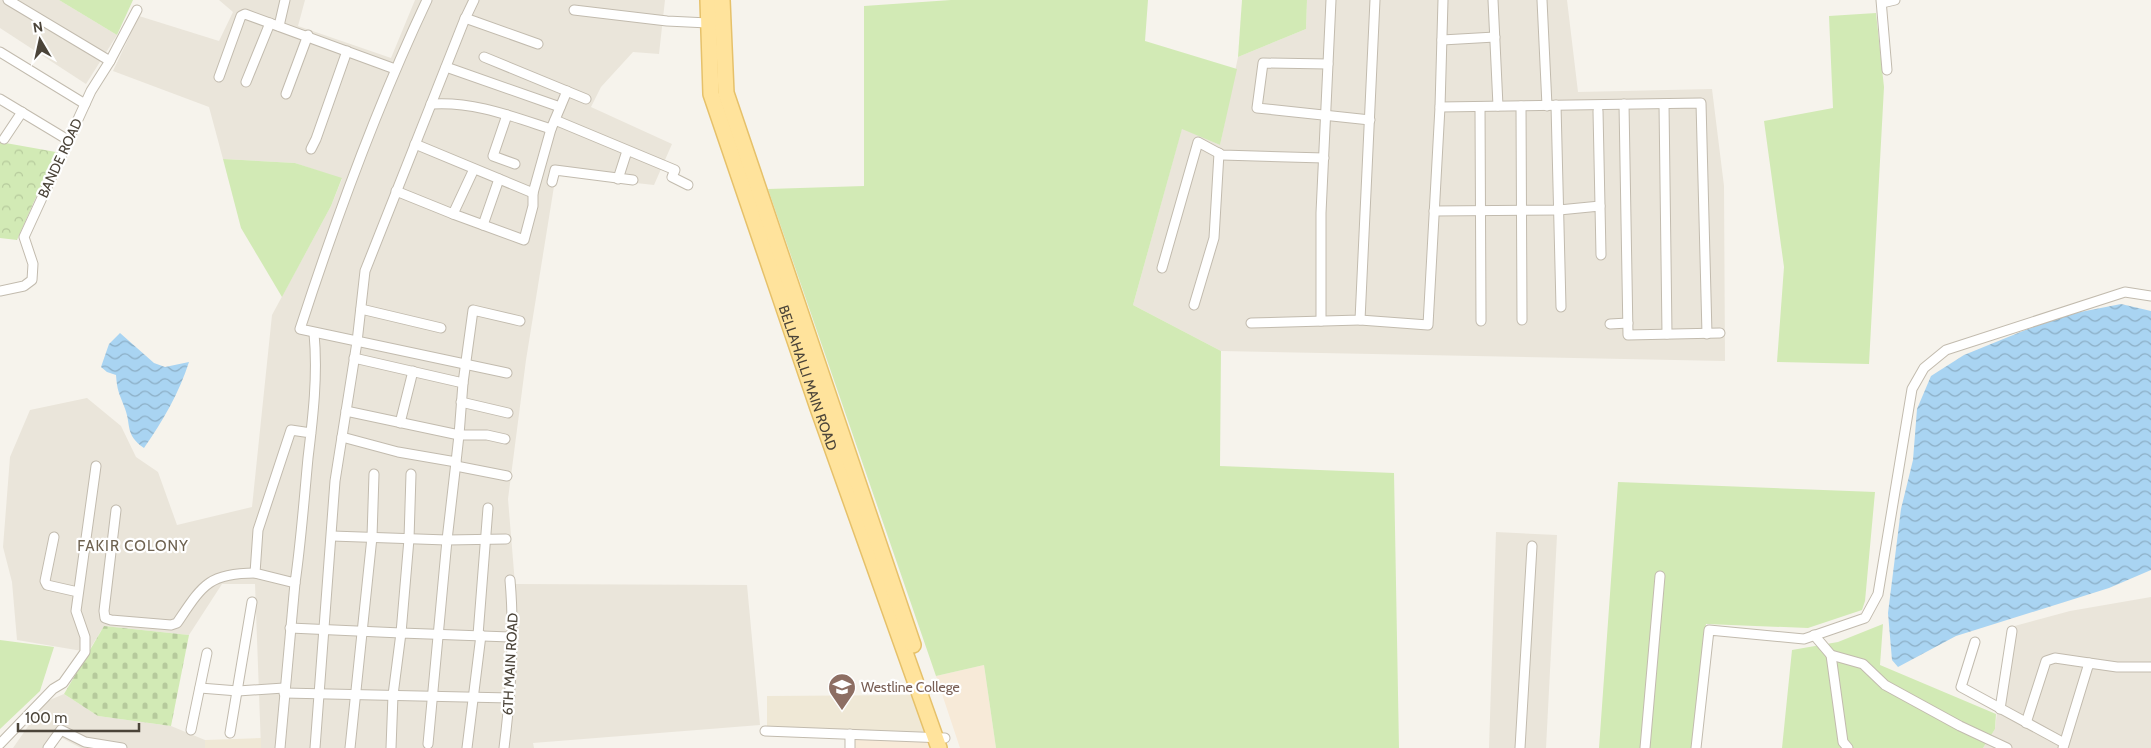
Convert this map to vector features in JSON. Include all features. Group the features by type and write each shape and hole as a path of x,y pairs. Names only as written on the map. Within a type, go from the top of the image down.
{"main road":[{"name":"BELLAHALLI MAIN ROAD","path":"708,0 710,94 818,408 942,743"},
{"name":"BELLAHALLI MAIN ROAD","path":"722,0 726,93 942,743"}],"street":[{"path":"8,0 110,61"},
{"path":"246,82 284,0"},
{"path":"427,0 395,68 322,263 300,329 507,373"},
{"path":"315,748 336,481 357,342 365,271 465,18 474,0"},
{"path":"1321,321 1324,158 1331,0"},
{"path":"1360,320 1375,0"},
{"path":"1251,323 1360,320 1428,325 1440,107 1443,0"},
{"path":"1493,0 1498,106"},
{"path":"1542,0 1559,210 1561,307"},
{"path":"1887,70 1882,1 1895,0"},
{"name":"BANDE ROAD","path":"0,291 24,286 32,280 33,264 24,237 85,104 137,10"},
{"path":"574,10 667,21 708,23"},
{"path":"219,77 241,16 248,14 395,68"},
{"path":"465,18 538,44"},
{"path":"286,94 308,35"},
{"path":"1442,40 1494,37"},
{"path":"311,149 348,50"},
{"path":"0,52 85,104"},
{"path":"484,57 586,99"},
{"path":"1328,64 1263,63 1257,108 1370,120"},
{"path":"446,67 560,106"},
{"path":"396,191 524,240 533,206 533,193 551,130 567,91"},
{"path":"0,99 68,140"},
{"path":"431,104 452,102 507,115 551,130"},
{"path":"1624,104 1628,335 1720,333"},
{"path":"1664,104 1668,334"},
{"path":"1440,107 1702,104 1707,334"},
{"path":"1480,106 1482,210 1481,322"},
{"path":"1521,106 1522,320"},
{"path":"1598,111 1601,255"},
{"path":"4,139 22,112"},
{"path":"507,115 493,156 515,164"},
{"path":"555,120 675,170 668,175 688,184"},
{"path":"1162,268 1198,142 1219,153 1324,158"},
{"path":"415,144 533,193"},
{"path":"618,179 627,151"},
{"path":"1194,305 1214,238 1219,153"},
{"path":"453,214 474,169"},
{"path":"552,182 555,170 632,180"},
{"path":"483,225 499,179"},
{"path":"1434,211 1559,210 1600,206"},
{"path":"1696,748 1708,630 1804,639 1865,618 1878,594 1912,389 1924,368 1946,350 2125,292 2151,296"},
{"path":"361,310 441,328"},
{"path":"428,744 431,696 440,635 447,540 465,363 473,310 520,321"},
{"path":"1610,324 1628,323"},
{"path":"280,748 290,628 317,364 314,333"},
{"path":"354,358 463,383"},
{"path":"400,423 413,371"},
{"path":"461,402 508,412"},
{"path":"346,411 459,435 487,435 506,439"},
{"path":"256,573 258,530 291,430 311,432"},
{"path":"342,437 398,452 507,476"},
{"path":"0,744 52,689 63,683 85,652 85,637 76,610 96,466"},
{"path":"350,748 372,536 374,474"},
{"path":"392,748 393,695 401,632 409,539 411,474"},
{"path":"467,748 479,635 488,508"},
{"path":"116,510 104,612 105,618 171,625 177,623 200,590 217,577 238,573 256,573 295,583"},
{"path":"332,536 447,540 506,539"},
{"path":"54,537 45,582 47,586 78,592"},
{"path":"1520,748 1532,546"},
{"path":"1645,748 1660,576"},
{"name":"6TH MAIN ROAD","path":"504,748 510,698 511,637 514,619 510,580"},
{"path":"230,732 252,602"},
{"path":"290,628 325,631 511,637"},
{"path":"2000,709 2012,631"},
{"path":"1814,635 1831,655 1843,742 1848,748"},
{"path":"1975,642 1961,687 2063,746 2089,663"},
{"path":"191,730 207,653"},
{"path":"1831,655 1863,664 1885,685 1960,726 2007,748"},
{"path":"2026,723 2046,661 2055,658 2117,667 2151,667"},
{"path":"200,688 238,691 510,698"},
{"path":"48,748 61,730 85,745 122,748"},
{"path":"765,731 850,734 942,743"},
{"path":"850,734 850,748"}],"shaded area":[{"path":"0,0 59,0 117,35 86,84 0,28"},
{"path":"219,0 305,0 298,26 391,58 415,0 665,0 659,54 633,52 601,87 591,107 672,144 654,185 556,174 526,360 508,499 515,584 747,585 760,725 533,743 534,748 261,748 255,584 222,584 189,635 104,626 88,652 17,640 12,582 3,547 10,457 30,410 87,398 121,426 136,457 158,472 177,525 252,507 272,315 331,206 342,179 295,163 223,159 209,107 113,71 139,16 219,41 233,12"},
{"path":"1307,0 1567,0 1578,92 1712,89 1724,186 1725,361 1221,351 1133,305 1182,128 1220,145 1238,57 1306,29"},
{"path":"1496,532 1557,535 1546,748 1489,748"},
{"path":"2151,597 2151,748 1983,748 1995,729 2007,628 2070,611"},
{"path":"984,665 996,748 960,748 936,676"},
{"path":"64,694 98,716 171,726 205,740 205,748 81,748 60,737 52,748 13,748 45,702"},
{"name":"Westline College","path":"912,695 926,735 767,726 767,696"},
{"path":"261,738 261,748 205,748 205,740"},
{"path":"853,738 928,741 930,748 853,748"}],"green space":[{"path":"59,0 133,0 117,35"},
{"path":"951,0 1148,0 1145,41 1237,69 1220,145 1182,129 1133,305 1221,351 1220,466 1394,473 1399,748 996,748 984,665 936,676 768,189 864,186 864,6"},
{"path":"1242,0 1307,0 1306,29 1238,57"},
{"path":"1876,13 1884,87 1869,364 1777,362 1784,267 1764,121 1833,108 1829,16"},
{"path":"0,142 56,152 17,240 0,238"},
{"path":"223,159 295,163 342,178 331,206 282,297 241,228"},
{"path":"1618,482 1875,492 1865,601 1862,610 1808,628 1706,624 1692,748 1599,748"},
{"path":"1883,624 1880,665 1996,714 1995,729 1983,748 1782,748 1792,650 1838,642"},
{"path":"104,626 189,635 171,726 98,716 64,694"},
{"path":"0,640 54,647 40,691 0,729"}],"water":[{"path":"2121,304 2151,311 2151,570 2109,588 1956,636 1898,667 1892,660 1888,613 1901,509 1913,460 1917,409 1931,376 1964,355 2060,316"},
{"path":"120,333 154,363 165,367 189,362 170,406 144,448 131,434 116,375 107,372 101,367 109,344"}],"place":[{"name":"Westline College","path":"842,711"}],"district":[{"name":"FAKIR COLONY","path":"133,546"}]}
